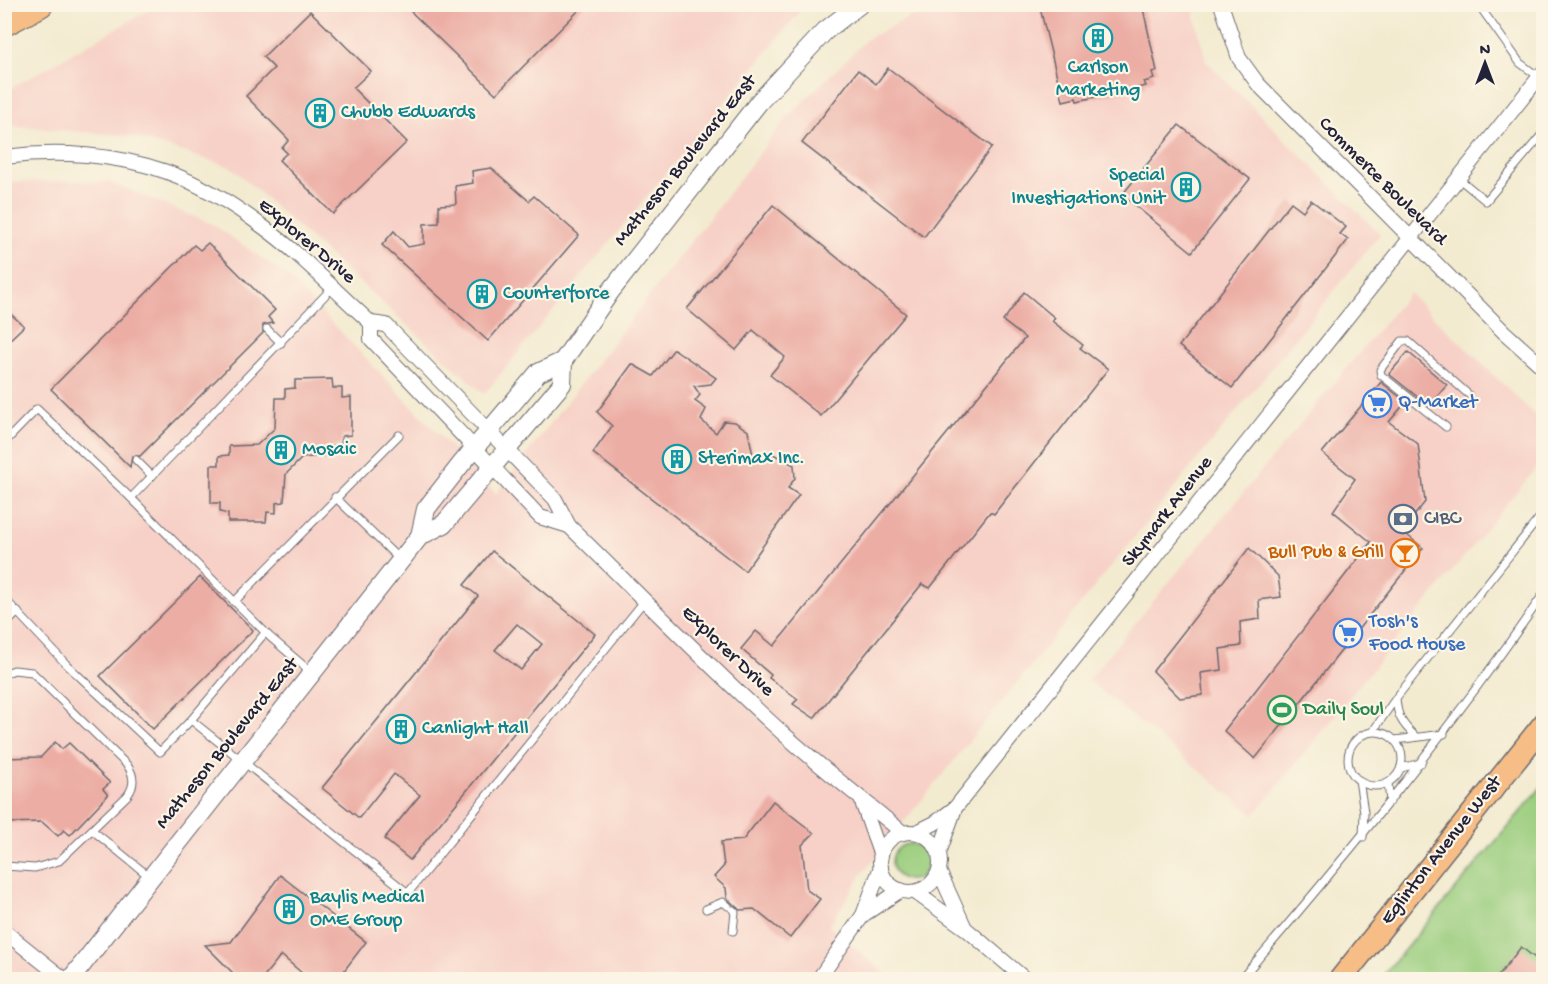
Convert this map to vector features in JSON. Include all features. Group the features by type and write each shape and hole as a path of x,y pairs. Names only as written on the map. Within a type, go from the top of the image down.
{"highway":[{"path":"4,23 40,4"}],"main road":[{"name":"Eglinton Avenue West","path":"1340,980 1539,733"}],"street":[{"name":"Matheson Boulevard East","path":"420,536 426,509 538,373 563,361 610,291 759,102 825,31 860,4"},
{"name":"Commerce Boulevard","path":"1221,4 1239,58 1258,84 1504,332 1544,368"},
{"name":"Skymark Avenue","path":"910,832 935,823 955,808 1410,237 1542,76"},
{"name":"Explorer Drive","path":"4,157 66,154 115,159 167,172 214,195 263,226 370,324 386,325 555,500 569,526 786,736 862,802 910,832"},
{"name":"Explorer Drive","path":"370,324 371,339 540,517 569,526"},
{"name":"Matheson Boulevard East","path":"68,980 313,674 400,560 420,536 444,524 562,384 563,361"},
{"name":"Explorer Drive","path":"862,802 881,862"},
{"name":"Skymark Avenue","path":"939,853 955,808"},
{"path":"818,980 863,915 887,842 910,832 931,840 939,853 939,871 965,928"},
{"path":"881,862 887,881 908,891 965,928 1026,980"},
{"path":"863,915 908,891 931,884 939,871"},
{"path":"4,931 68,980"}],"lane":[{"path":"1478,4 1520,63 1542,76"},
{"path":"1458,178 1486,201 1544,132"},
{"path":"131,498 332,288"},
{"path":"267,328 281,343"},
{"path":"1446,427 1381,375 1380,370 1402,341 1408,340 1468,394"},
{"path":"4,443 37,409 131,498 265,633 313,674"},
{"path":"234,602 335,497 399,435"},
{"path":"136,460 152,477"},
{"path":"335,497 400,560"},
{"path":"1421,763 1401,768 1388,783 1368,785 1352,773 1348,754 1358,737 1373,731 1396,698 1544,512"},
{"path":"1240,980 1363,837 1444,734 1544,593"},
{"path":"4,598 66,664 160,752 191,720 265,633"},
{"path":"191,720 408,893 645,600"},
{"path":"4,626 18,612"},
{"path":"4,674 14,670 32,672 131,771 133,777 131,791 59,861 35,868 4,866"},
{"path":"1396,698 1397,714 1415,736"},
{"path":"1373,731 1387,734 1395,740 1402,758 1401,768"},
{"path":"1395,740 1444,734"},
{"path":"1359,780 1364,812 1363,837"},
{"path":"1388,783 1390,802"},
{"path":"92,830 150,877"},
{"path":"706,909 723,902 735,912 733,931"}],"shaded area":[{"path":"158,5 810,5 801,10 484,394 231,167 131,136 5,125 4,92"},
{"path":"933,5 1192,5 1206,61 1380,234 862,874 829,926 892,979 5,980 4,182 107,181 212,224 287,276 496,494 786,119 867,39"},
{"path":"1409,293 1543,423 1540,463 1254,815 1088,680"}],"green space":[{"path":"1543,785 1543,979 1380,979"},
{"path":"910,844 923,849 928,862 923,875 910,880 897,875 892,862 897,849"}],"building":[{"path":"403,4 585,4 496,94"},
{"name":"Carlson Marketing","path":"1039,4 1142,4 1157,71 1152,72 1154,79 1144,82 1146,86 1077,101 1076,98 1063,101"},
{"name":"Chubb Edwards","path":"310,11 371,71 353,88 407,142 333,214 279,160 287,153 282,148 289,140 246,96 274,68 263,57"},
{"path":"888,68 992,147 924,237 802,143 858,70 876,84"},
{"name":"Special Investigations Unit","path":"1179,125 1250,179 1192,252 1122,195"},
{"name":"Counterforce","path":"491,168 529,201 534,196 579,235 488,341 382,245 394,231 408,247 424,244 424,224 439,223 439,205 456,204 455,186 473,183 472,171"},
{"path":"1311,200 1346,227 1340,234 1348,240 1232,388 1179,346 1291,202 1303,211"},
{"path":"773,205 906,314 821,416 770,375 785,357 753,330 736,350 687,309"},
{"path":"208,243 275,310 268,317 273,323 263,325 263,333 140,456 132,456 130,467 51,389 194,245 200,250"},
{"path":"1024,292 1055,318 1052,321 1083,345 1080,348 1108,369 994,514 990,512 930,588 922,584 814,718 793,704 798,699 769,678 771,675 741,649 756,631 774,646 1025,338 1003,321"},
{"path":"4,308 24,326 4,345"},
{"name":"Sterimax Inc.","path":"674,349 716,378 711,384 694,386 700,395 695,401 706,409 701,420 716,433 724,421 735,422 748,431 753,455 773,454 794,465 795,478 788,488 799,495 745,571 593,453 612,426 597,412 632,364 653,376"},
{"path":"1408,352 1447,385 1429,406 1389,374"},
{"name":"Mosaic","path":"332,379 333,388 342,388 342,398 351,397 351,435 342,436 341,445 332,446 332,455 302,458 286,474 284,502 276,503 276,513 267,512 266,522 228,522 228,514 220,512 220,503 211,503 211,465 219,465 219,456 229,455 229,446 257,445 275,428 276,398 285,398 285,389 295,388 295,380"},
{"path":"1381,382 1406,402 1389,422 1418,444 1425,502 1402,531 1423,548 1255,759 1224,731 1371,542 1333,511 1355,479 1322,453"},
{"path":"1249,548 1278,576 1281,597 1259,600 1260,619 1240,622 1241,646 1220,649 1222,670 1201,673 1203,695 1180,698 1153,671"},
{"name":"Canlight Hall","path":"492,551 595,634 410,860 384,839 420,795 394,774 359,818 322,788 478,596 464,585","holes":["517,624 542,644 521,670 495,650"]},
{"path":"200,577 253,630 153,729 100,676"},
{"path":"55,742 62,749 69,743 110,783 103,789 108,795 70,835 64,830 58,836 42,822 4,823 4,758 41,757"},
{"path":"773,801 814,833 802,845 807,890 820,899 790,938 754,909 740,910 727,898 726,888 714,877 724,866 721,842 743,840"},
{"name":"Baylis Medical OME Group","path":"280,875 366,942 337,980 310,980 281,955 261,980 240,980 205,945 231,942"},
{"path":"1521,947 1544,965 1544,980 1495,980"}],"place":[{"name":"Carlson Marketing","path":"1098,38"},
{"name":"Chubb Edwards","path":"320,113"},
{"name":"Special Investigations Unit","path":"1186,187"},
{"name":"Counterforce","path":"482,294"},
{"name":"Q-Market","path":"1377,403"},
{"name":"Mosaic","path":"281,450"},
{"name":"Sterimax Inc.","path":"677,459"},
{"name":"CIBC","path":"1403,519"},
{"name":"Bull Pub & Grill","path":"1405,553"},
{"name":"Tosh's Food House","path":"1348,633"},
{"name":"Daily Soul","path":"1282,710"},
{"name":"Canlight Hall","path":"401,729"},
{"name":"Baylis Medical OME Group","path":"289,909"}]}
